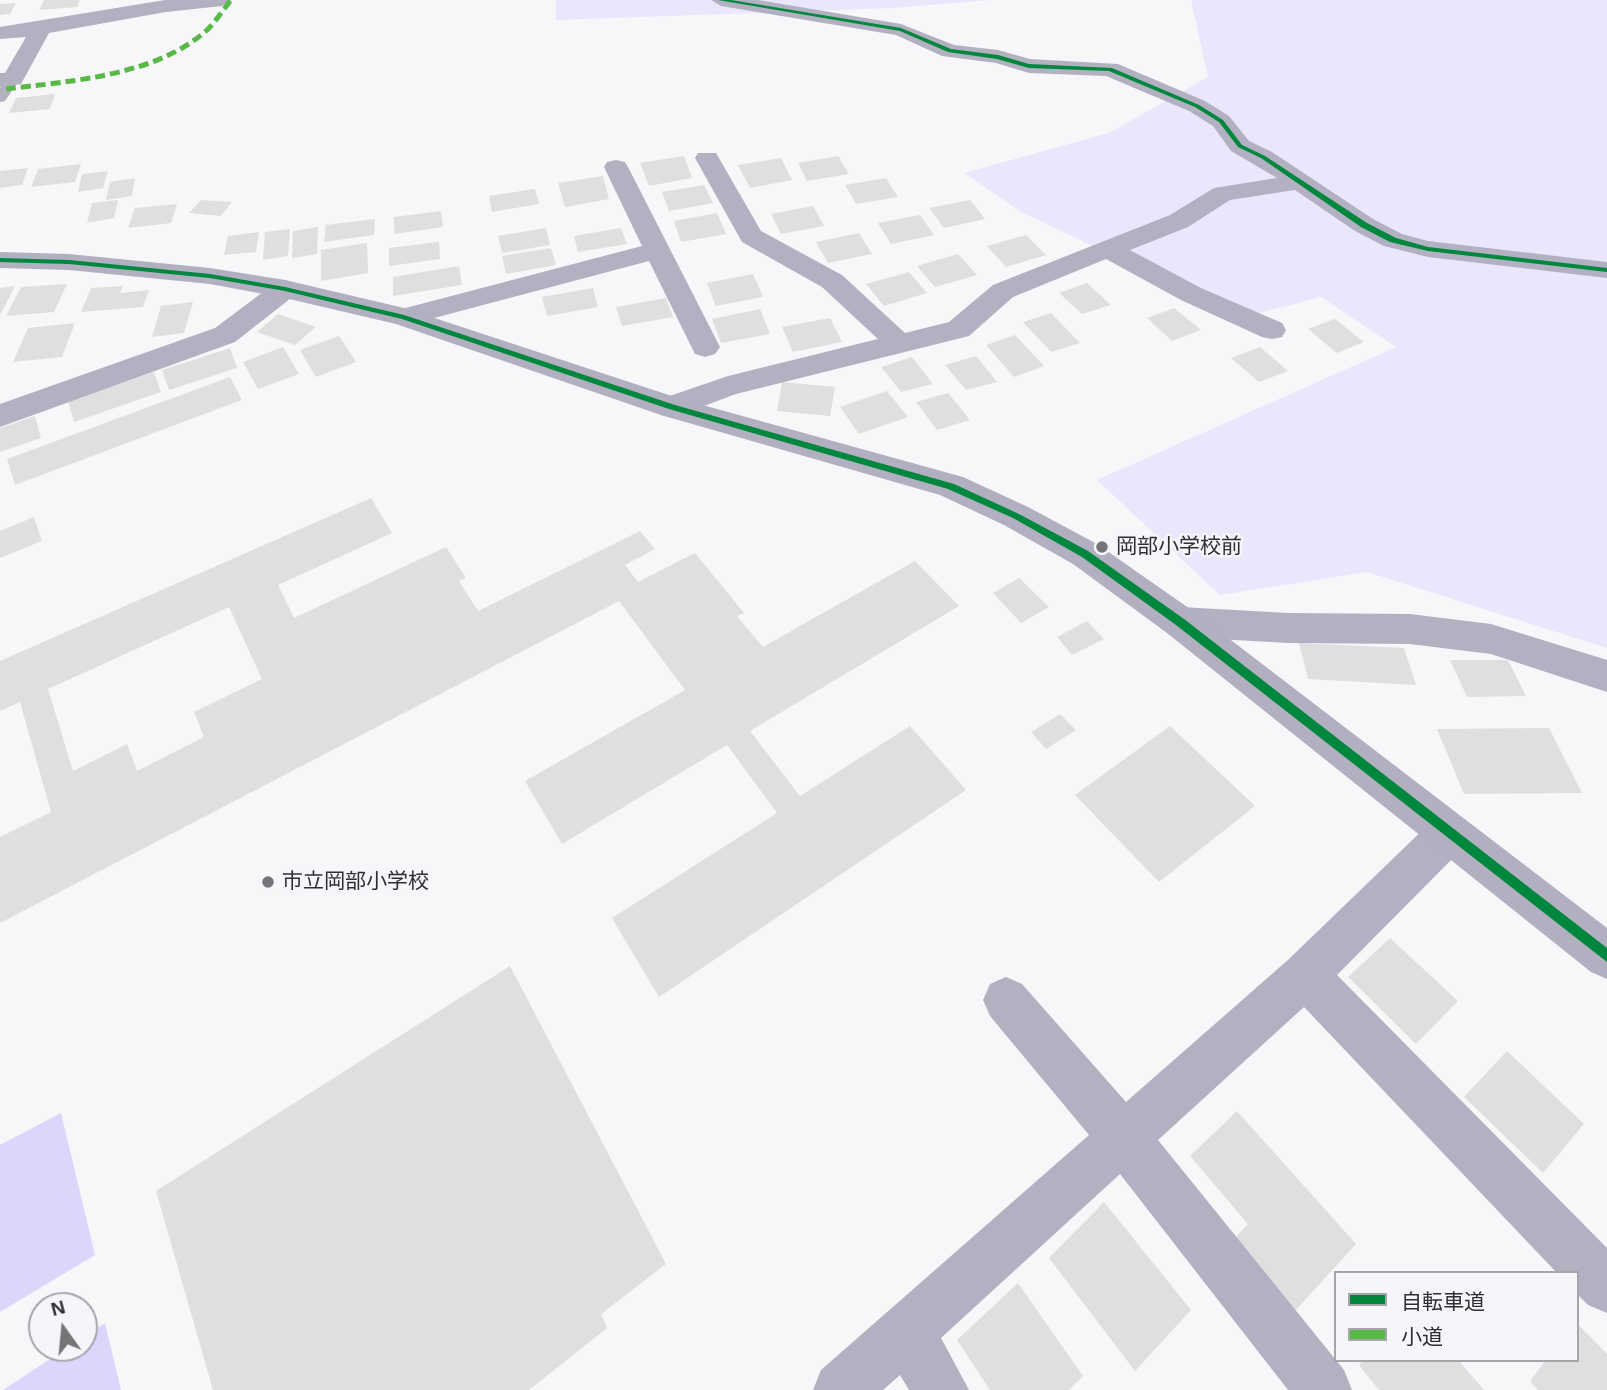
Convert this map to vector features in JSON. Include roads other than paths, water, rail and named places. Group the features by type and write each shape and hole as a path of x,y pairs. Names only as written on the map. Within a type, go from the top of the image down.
{"street":[{"path":"0,33 40,30 183,2 222,0"},
{"path":"720,0 901,30 950,51 998,57 1029,66 1110,69 1197,106 1221,121 1240,146 1263,156 1299,183 1393,240 1428,249 1607,270"},
{"path":"6,79 40,30"},
{"path":"707,158 751,236 832,281 899,343"},
{"path":"616,167 705,347"},
{"path":"672,407 728,386 959,329 1003,292 1179,221 1223,193 1299,183"},
{"path":"404,317 659,250"},
{"path":"1109,250 1191,294 1272,330"},
{"path":"0,260 132,267 285,289 404,317 672,407 951,486 1016,516 1085,554 1180,622 1447,834 1607,956"},
{"path":"0,416 225,335 285,289"},
{"path":"1180,622 1289,628 1410,629 1491,639 1607,676"},
{"path":"841,1390 1305,975 1447,834"},
{"path":"1305,975 1607,1286"},
{"path":"1006,1000 1124,1138 1324,1390"},
{"path":"906,1333 941,1390"}],"lane":[{"path":"0,98 6,79"}],"place":[{"name":"岡部小学校前","path":"1102,547"},
{"name":"市立岡部小学校","path":"268,882"}]}
